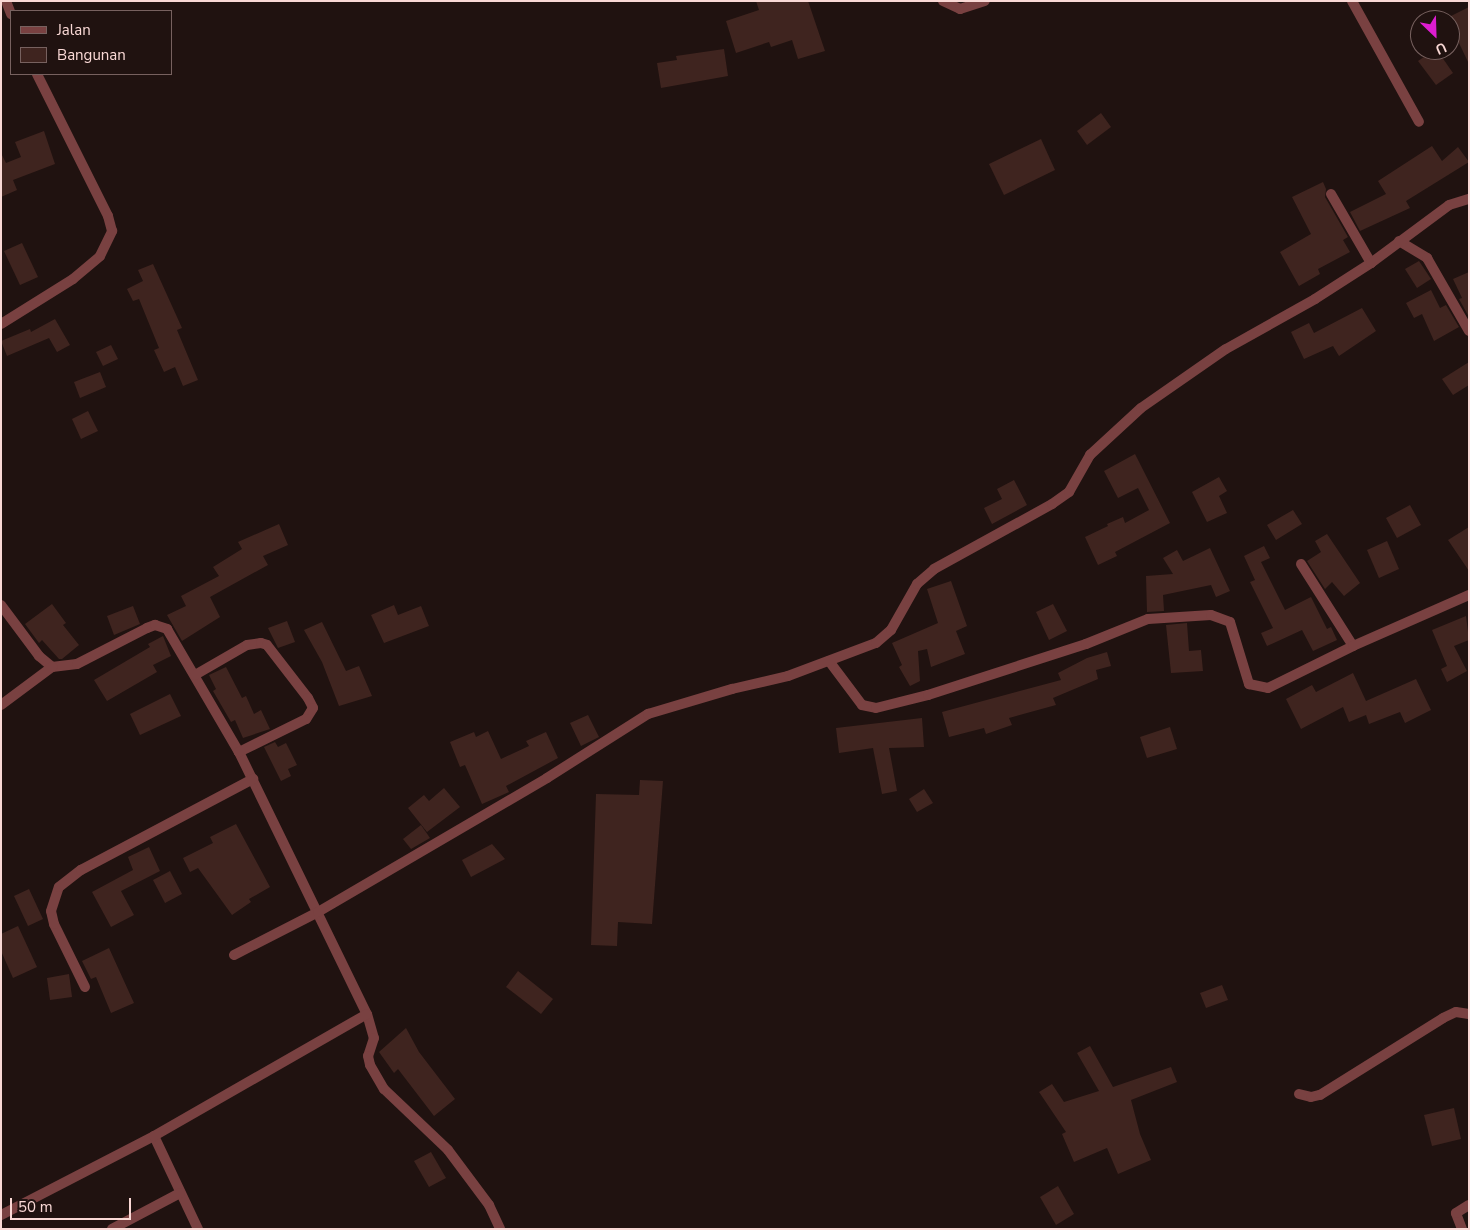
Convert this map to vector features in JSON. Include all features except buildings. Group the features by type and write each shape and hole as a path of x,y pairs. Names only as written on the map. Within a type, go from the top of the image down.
{"street":[{"path":"943,1 960,9 985,1"},
{"path":"1352,1 1419,122"},
{"path":"1,324 44,300 100,256 112,232 108,216 38,75"},
{"path":"1331,194 1371,262"},
{"path":"234,955 318,912 547,778 648,714 732,688 788,676 876,643 891,630 917,584 934,570 1044,509 1069,492 1090,455 1141,408 1226,349 1315,299 1371,262 1449,205 1469,199"},
{"path":"1399,241 1427,258 1469,331"},
{"path":"1301,564 1353,646"},
{"path":"830,661 862,705 876,708 928,695 1086,644 1148,620 1211,616 1230,622 1245,678 1255,686 1268,688 1353,646 1469,595"},
{"path":"1,605 39,656 52,666"},
{"path":"1,705 52,666 77,664 108,646 155,625 167,629 239,752 367,1014 374,1038 368,1056 370,1065 384,1089 448,1150 490,1205 500,1229"},
{"path":"195,675 247,644 261,643 267,645 308,698 313,708 306,719 239,752"},
{"path":"85,987 51,911 58,887 81,870 253,779"},
{"path":"1299,1094 1311,1097 1320,1095 1443,1018 1456,1012 1469,1014"},
{"path":"1,1215 154,1136 367,1014"},
{"path":"154,1136 198,1229"},
{"path":"112,1229 180,1193"},
{"path":"1462,1229 1456,1214 1469,1205"}]}
